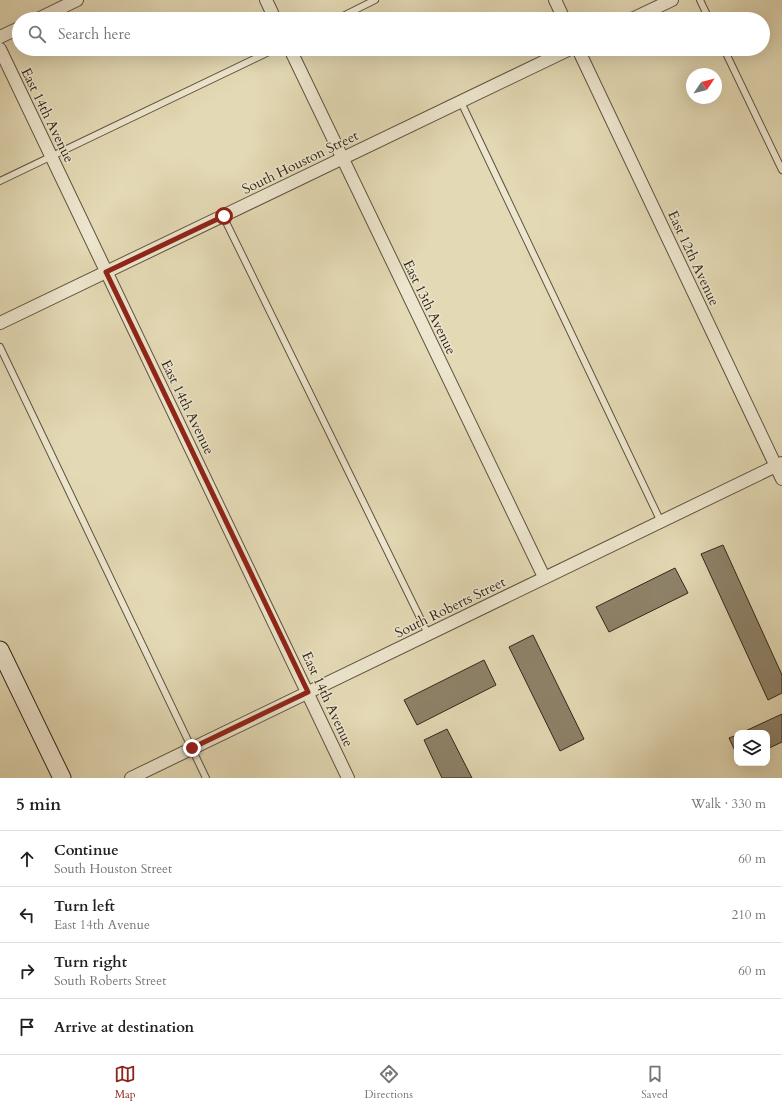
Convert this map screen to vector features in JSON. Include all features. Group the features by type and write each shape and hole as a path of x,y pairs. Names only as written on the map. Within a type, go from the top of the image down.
{"street":[{"path":"52,12 77,0"},
{"path":"266,0 272,12"},
{"path":"555,0 561,12"},
{"path":"647,12 672,0"},
{"path":"0,37 12,31"},
{"name":"East 14th Avenue","path":"0,49 348,778"},
{"name":"East 13th Avenue","path":"293,56 544,577"},
{"name":"South Houston Street","path":"0,323 556,56"},
{"name":"East 12th Avenue","path":"581,56 779,465 782,479"},
{"name":"South Roberts Street","path":"131,778 544,577 779,465"},
{"path":"0,650 62,778"}],"lane":[{"path":"351,12 375,0"},
{"path":"700,0 706,12"},
{"path":"0,181 260,56"},
{"path":"727,56 782,170"},
{"path":"461,102 661,522"},
{"path":"224,216 428,634"},
{"path":"0,347 206,778"}],"building":[{"path":"723,545 782,675 782,693 768,700 701,554"},
{"path":"675,568 688,593 609,632 596,607"},
{"path":"533,635 584,739 560,751 509,647"},
{"path":"484,660 496,685 417,725 404,700"},
{"path":"782,714 782,742 770,748 770,730 747,730"},
{"path":"447,729 472,778 442,778 424,740"},
{"path":"734,736 734,749 729,738"}],"route":[{"path":"192,748 308,692 106,272 224,216"}]}
